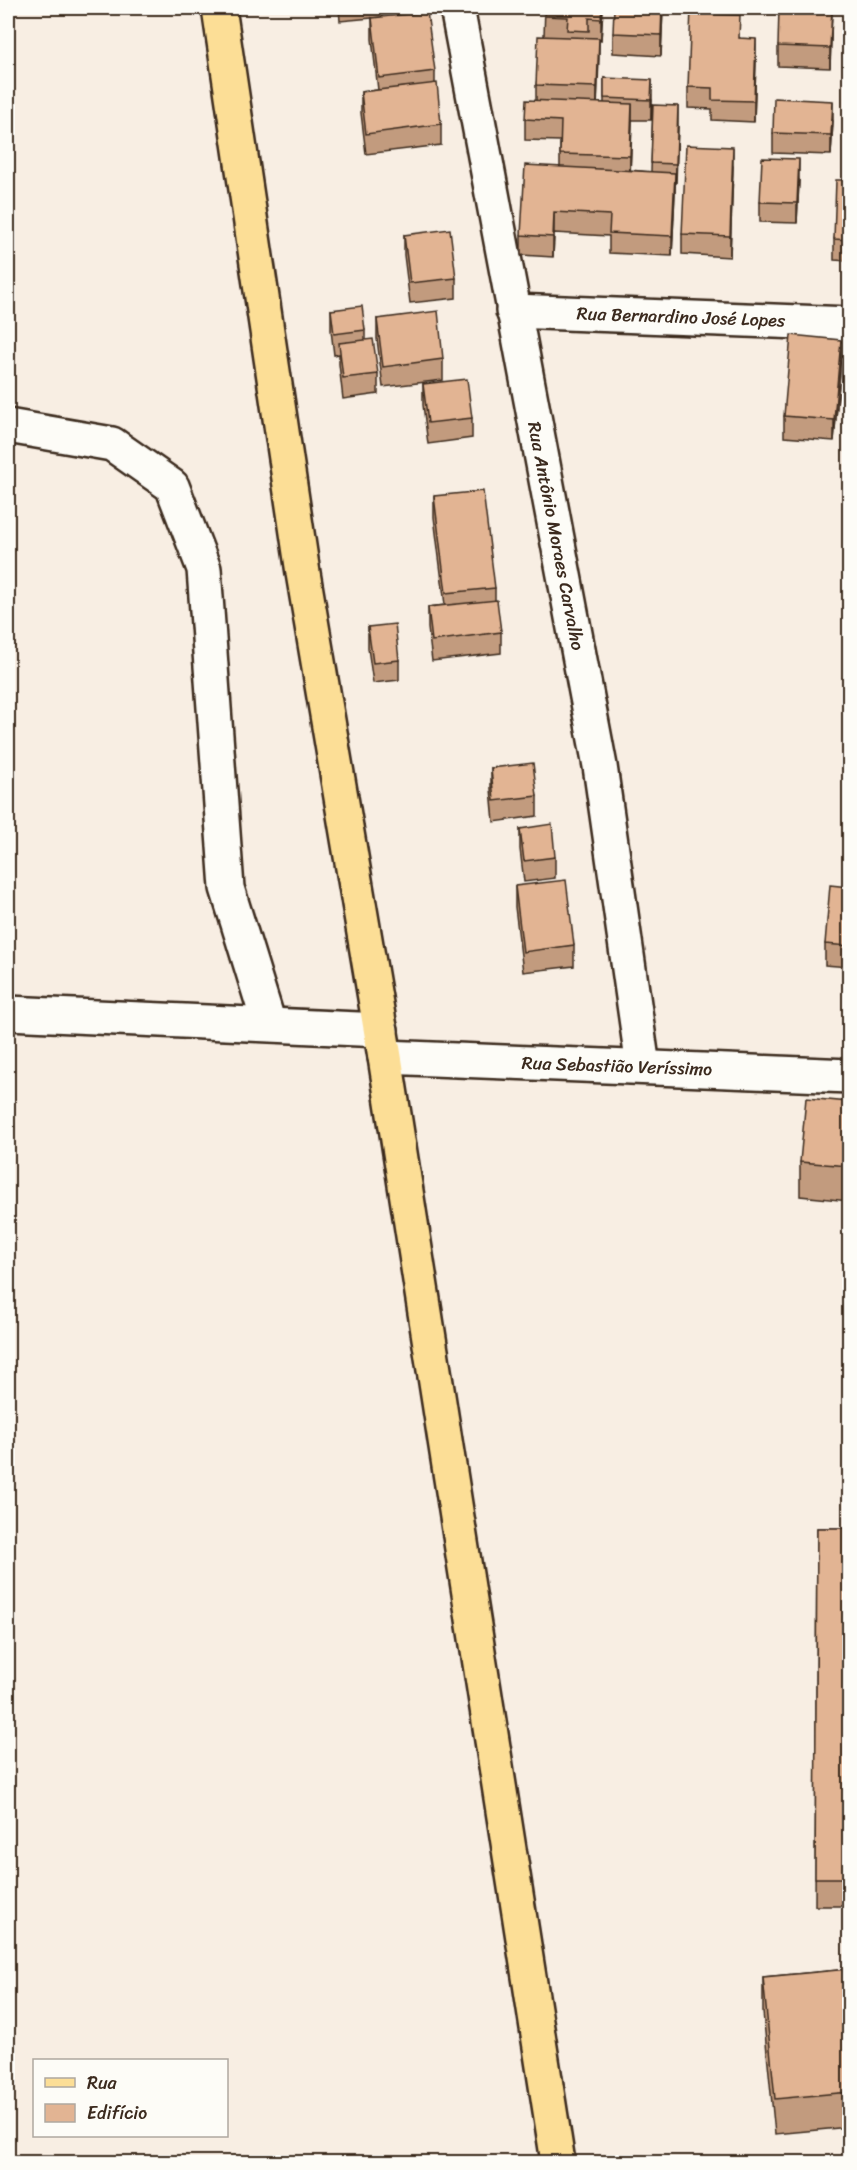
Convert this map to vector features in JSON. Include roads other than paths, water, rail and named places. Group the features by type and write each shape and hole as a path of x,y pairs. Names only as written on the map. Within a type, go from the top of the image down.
{"main road":[{"path":"219,8 303,573 383,1044 558,2163"}],"street":[{"name":"Rua Antônio Moraes Carvalho","path":"458,8 600,766 643,1067"},
{"name":"Rua Bernardino José Lopes","path":"513,311 849,324"},
{"path":"8,426 112,444 172,486 204,569 227,888 269,1024"},
{"name":"Rua Sebastião Veríssimo","path":"8,1013 269,1024 383,1044 643,1067 849,1076"}]}
